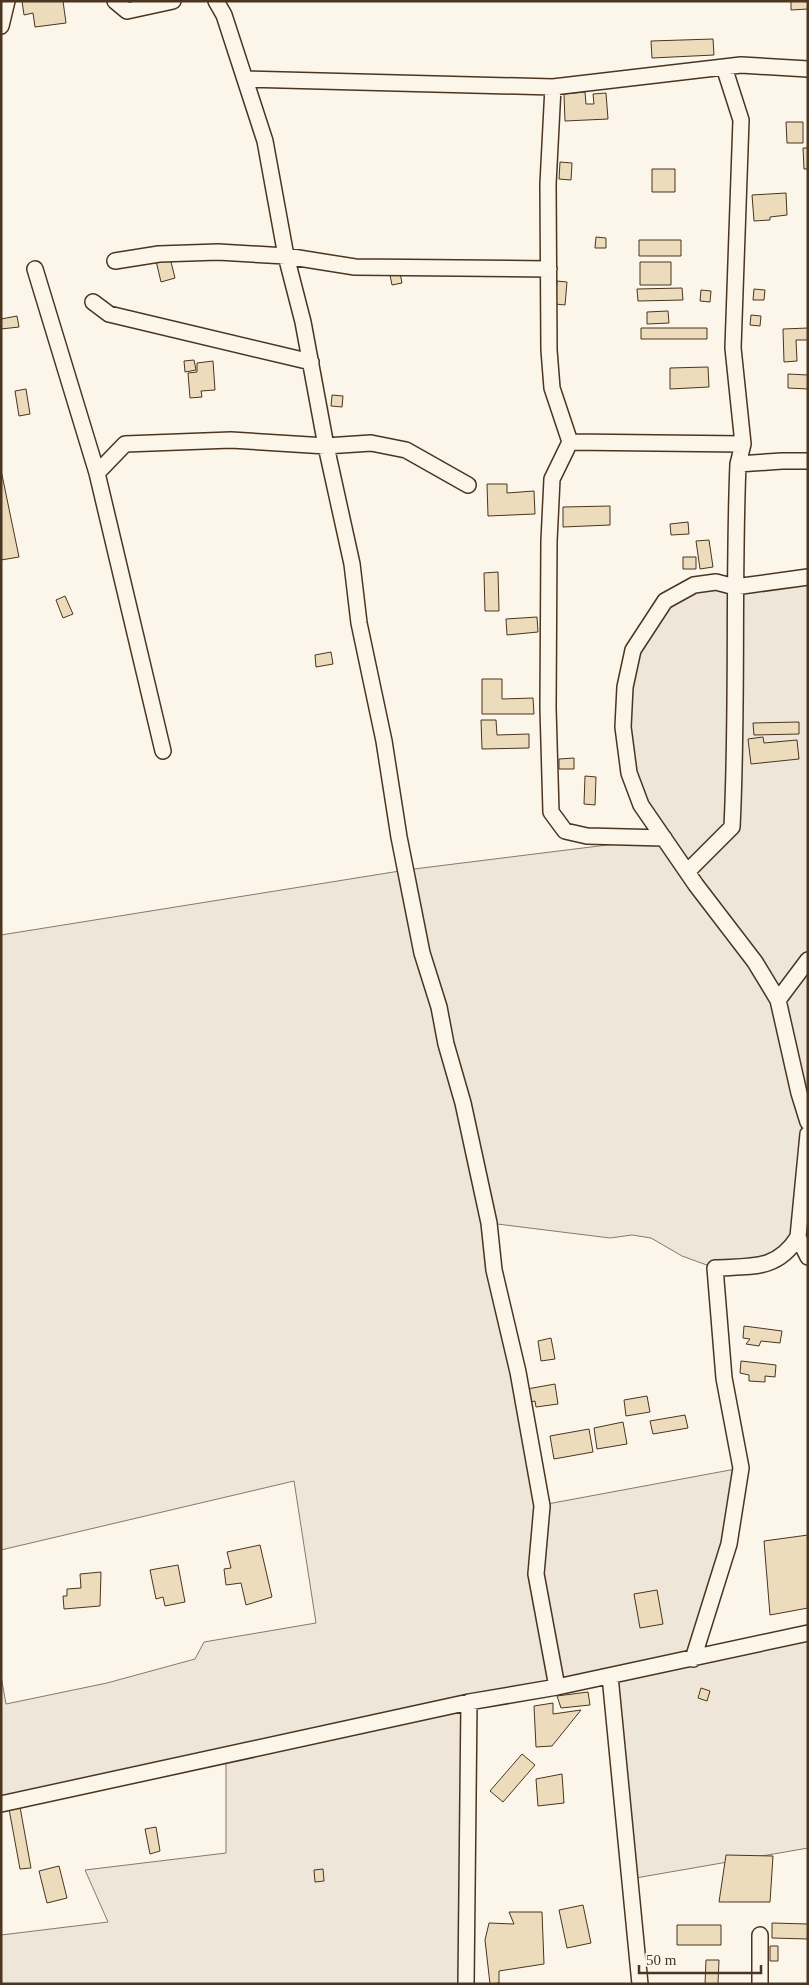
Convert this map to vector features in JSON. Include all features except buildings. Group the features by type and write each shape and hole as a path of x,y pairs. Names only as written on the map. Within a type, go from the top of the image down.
{"street":[{"path":"1,26 7,1"},
{"path":"115,1 127,11 173,1"},
{"path":"213,2 224,15 265,141 286,256 303,322 326,446 352,564 360,623 384,741 399,837 422,953 439,1007 446,1044 463,1103 489,1223 494,1270 518,1372 542,1506 536,1574 557,1687"},
{"path":"245,79 553,87 741,65 808,69"},
{"path":"687,872 732,827 736,757 735,587 738,464 743,444 733,348 741,120 724,67"},
{"path":"553,87 548,184 549,350 552,388 570,442 552,479 548,698 551,812 565,831 587,836 664,838"},
{"path":"115,261 160,254 218,252 286,256 355,267 549,269"},
{"path":"35,269 97,472 163,752"},
{"path":"92,302 109,314 311,362"},
{"path":"97,472 125,444 231,440 326,446 371,443 406,450 468,485"},
{"path":"570,442 743,444"},
{"path":"738,464 782,460 808,461"},
{"path":"808,577 735,587 716,582 694,585 665,600 633,650 625,687 623,728 629,773 641,805 687,872 755,962 778,1000 799,1093 808,1122"},
{"path":"778,1000 808,960"},
{"path":"693,1659 729,1544 741,1468 724,1378 714,1268 757,1266 773,1262 789,1251 798,1237 808,1134"},
{"path":"798,1237 808,1256"},
{"path":"1,1804 469,1702 557,1687 808,1633"},
{"path":"610,1676 640,1984"},
{"path":"466,1984 469,1702"},
{"path":"760,1935 760,1984"}],"shaded area":[{"path":"808,576 808,1257 797,1237 773,1262 715,1268 682,1256 651,1238 632,1235 610,1238 489,1223 542,1505 741,1468 693,1658 808,1633 808,1848 630,1879 610,1677 469,1705 466,1984 1,1984 1,1935 108,1922 85,1870 226,1853 226,1755 1,1800 1,1676 6,1704 107,1683 195,1659 204,1642 316,1623 294,1481 1,1550 1,935 406,870 663,838 633,782 625,687 657,612 694,585"}]}
